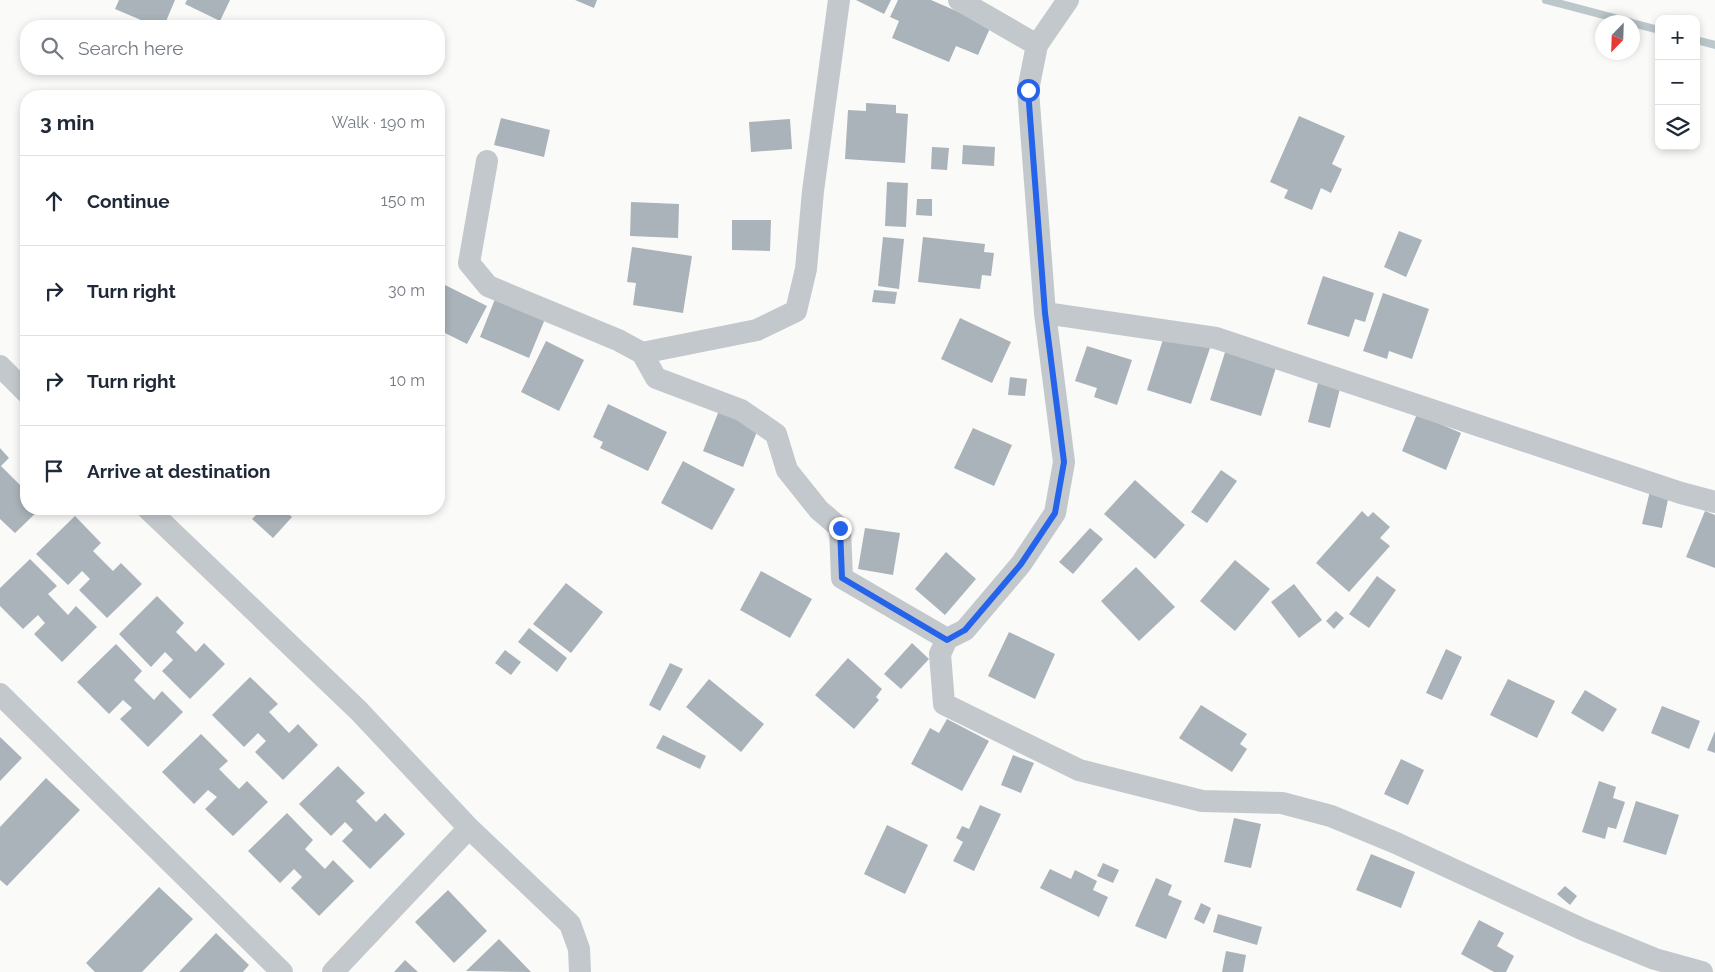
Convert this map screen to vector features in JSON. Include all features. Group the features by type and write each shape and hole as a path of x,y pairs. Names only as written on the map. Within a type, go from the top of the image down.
{"street":[{"path":"642,353 757,330 796,311 806,269 812,190 839,0"},
{"path":"959,0 1038,45"},
{"path":"1068,0 1038,45 1028,90 1045,313 1064,462 1055,513 1021,564 965,630 947,640 940,654 944,704 1079,770 1202,801 1282,802 1331,816 1396,843 1602,937 1655,959 1702,972"},
{"path":"487,161 469,263 488,286 618,340 642,353 656,378 742,410 776,434 787,470 819,510 840,528 842,578 947,640"},
{"path":"1045,313 1216,338 1671,490 1715,502"},
{"path":"0,366 20,386"},
{"path":"154,515 360,711 469,828 570,924 579,950 580,972"},
{"path":"0,694 282,972"},
{"path":"333,972 469,828"}],"building":[{"path":"119,0 175,0 167,20 141,20 115,9"},
{"path":"187,0 230,0 220,20 185,4"},
{"path":"575,0 597,0 594,8"},
{"path":"856,0 891,0 884,14"},
{"path":"898,0 931,0 991,26 978,55 956,46 949,62 892,38 899,21 890,17"},
{"path":"866,103 896,105 896,113 908,114 905,163 845,159 848,110 866,111"},
{"path":"1299,116 1345,136 1332,164 1342,169 1331,193 1321,188 1312,210 1284,198 1288,190 1270,182"},
{"path":"501,118 550,130 544,157 494,145"},
{"path":"790,119 792,149 751,152 749,122"},
{"path":"963,145 995,147 994,166 962,164"},
{"path":"932,147 949,148 947,170 931,169"},
{"path":"887,182 908,183 906,227 885,226"},
{"path":"917,199 932,199 932,216 916,215"},
{"path":"631,202 679,204 678,238 630,236"},
{"path":"732,220 771,220 770,251 732,250"},
{"path":"1399,231 1422,240 1406,277 1384,267"},
{"path":"883,237 904,239 899,289 878,286"},
{"path":"923,237 985,244 984,252 994,253 991,276 982,275 980,289 918,282"},
{"path":"632,247 692,256 683,313 633,305 636,283 627,282"},
{"path":"1323,276 1374,293 1365,322 1355,319 1349,337 1307,324"},
{"path":"445,285 487,306 467,344 445,333"},
{"path":"874,290 897,292 895,304 872,302"},
{"path":"1383,293 1429,309 1412,359 1389,351 1387,359 1363,351"},
{"path":"495,299 545,319 529,358 480,337"},
{"path":"960,318 1011,342 992,383 941,359"},
{"path":"1165,333 1210,348 1191,404 1147,390"},
{"path":"546,341 584,360 559,411 521,392"},
{"path":"1087,346 1132,360 1117,405 1094,397 1097,388 1075,381"},
{"path":"1227,346 1278,361 1261,416 1210,400"},
{"path":"1320,375 1342,381 1330,428 1308,422"},
{"path":"1010,377 1027,379 1025,396 1008,395"},
{"path":"608,404 667,432 648,471 600,448 603,442 593,437"},
{"path":"720,408 760,424 743,467 703,451"},
{"path":"1417,414 1461,433 1446,470 1402,451"},
{"path":"973,428 1012,445 994,486 954,468"},
{"path":"0,448 9,458 1,466 20,485 20,515 34,515 15,533 0,519"},
{"path":"683,461 735,489 712,530 661,503"},
{"path":"1221,470 1237,481 1207,523 1191,512"},
{"path":"1135,480 1185,525 1155,559 1104,514"},
{"path":"1650,491 1669,495 1662,528 1642,524"},
{"path":"1362,511 1368,517 1373,512 1390,527 1380,538 1390,546 1349,592 1316,563"},
{"path":"1705,511 1715,515 1715,568 1686,557"},
{"path":"256,515 290,515 292,517 273,538 252,519"},
{"path":"75,516 101,543 93,551 113,571 121,563 142,584 107,618 79,590 90,579 82,571 68,585 36,554"},
{"path":"865,528 900,533 893,575 858,569"},
{"path":"1090,528 1103,539 1073,574 1059,562"},
{"path":"946,552 976,579 945,615 915,589"},
{"path":"30,559 57,586 48,594 68,615 76,606 97,627 62,662 34,634 45,623 38,615 23,629 0,606 0,588"},
{"path":"1235,560 1270,589 1235,631 1200,601"},
{"path":"1136,567 1175,607 1139,641 1101,601"},
{"path":"761,571 812,599 790,638 740,610"},
{"path":"1377,576 1396,590 1369,628 1349,614"},
{"path":"566,583 603,612 571,653 533,624"},
{"path":"1294,584 1322,620 1299,638 1271,602"},
{"path":"157,596 184,623 176,632 196,652 204,643 225,664 190,699 162,671 173,660 165,652 151,667 119,634"},
{"path":"1336,611 1344,618 1334,629 1326,621"},
{"path":"529,628 567,658 557,672 518,642"},
{"path":"1009,632 1055,654 1035,699 988,676"},
{"path":"912,643 929,659 901,689 884,674"},
{"path":"116,644 142,671 134,680 154,700 162,691 183,712 148,747 120,719 132,708 123,700 109,714 77,682"},
{"path":"1446,649 1462,657 1442,700 1426,693"},
{"path":"505,650 521,662 511,675 495,663"},
{"path":"848,658 882,689 876,697 879,700 854,729 815,695"},
{"path":"670,663 683,669 660,711 649,705"},
{"path":"250,677 278,704 269,712 289,733 298,724 318,745 283,780 255,752 266,741 258,733 244,747 212,715"},
{"path":"709,679 764,724 741,752 686,707"},
{"path":"1508,679 1555,701 1537,738 1490,715"},
{"path":"1585,690 1617,709 1603,732 1571,713"},
{"path":"1201,705 1247,734 1240,744 1247,749 1232,772 1179,738"},
{"path":"1662,706 1700,721 1689,749 1651,733"},
{"path":"947,719 989,741 962,791 911,764 930,728 939,733"},
{"path":"1715,731 1715,753 1707,750"},
{"path":"201,734 228,761 219,769 239,789 247,781 268,802 233,836 205,809 217,797 208,790 194,804 162,772"},
{"path":"663,735 706,756 700,769 656,748"},
{"path":"0,737 22,758 0,781"},
{"path":"1013,755 1034,763 1021,793 1001,785"},
{"path":"1401,759 1424,770 1408,805 1384,794"},
{"path":"338,766 365,793 356,801 376,822 385,813 405,834 370,869 342,841 353,830 345,822 331,836 299,804"},
{"path":"46,778 80,810 7,886 0,880 0,827"},
{"path":"1599,781 1616,787 1613,798 1625,802 1616,829 1608,827 1605,839 1582,832"},
{"path":"1636,801 1679,815 1666,855 1623,842"},
{"path":"980,805 1001,814 974,871 953,861 963,842 956,838 962,826 969,829"},
{"path":"287,813 313,840 305,849 325,869 333,860 354,881 319,916 291,888 302,877 294,869 280,883 248,851"},
{"path":"1234,818 1261,824 1251,868 1224,862"},
{"path":"887,825 928,845 905,894 864,874"},
{"path":"1371,854 1415,872 1401,908 1356,890"},
{"path":"1103,863 1119,870 1113,883 1097,876"},
{"path":"1050,869 1071,879 1075,870 1097,881 1093,890 1108,897 1099,917 1040,888"},
{"path":"1156,878 1172,885 1168,895 1182,901 1166,939 1135,926"},
{"path":"1565,886 1577,896 1570,905 1557,894"},
{"path":"159,887 193,919 142,972 95,972 86,963"},
{"path":"448,890 487,931 454,963 415,922"},
{"path":"1201,903 1211,908 1204,924 1194,919"},
{"path":"1218,914 1262,927 1257,945 1213,932"},
{"path":"1479,920 1504,933 1497,946 1514,956 1506,972 1494,972 1461,954"},
{"path":"216,933 249,965 243,972 179,972"},
{"path":"499,939 531,972 466,971"},
{"path":"1226,951 1246,955 1243,972 1222,972"},
{"path":"405,960 418,972 394,972"}],"waterway":[{"path":"1546,0 1603,15"},
{"path":"1640,25 1655,29"},
{"path":"1700,41 1715,45"}],"route":[{"path":"840,528 842,578 947,640 965,630 1021,564 1055,513 1064,462 1045,313 1028,90"}]}
